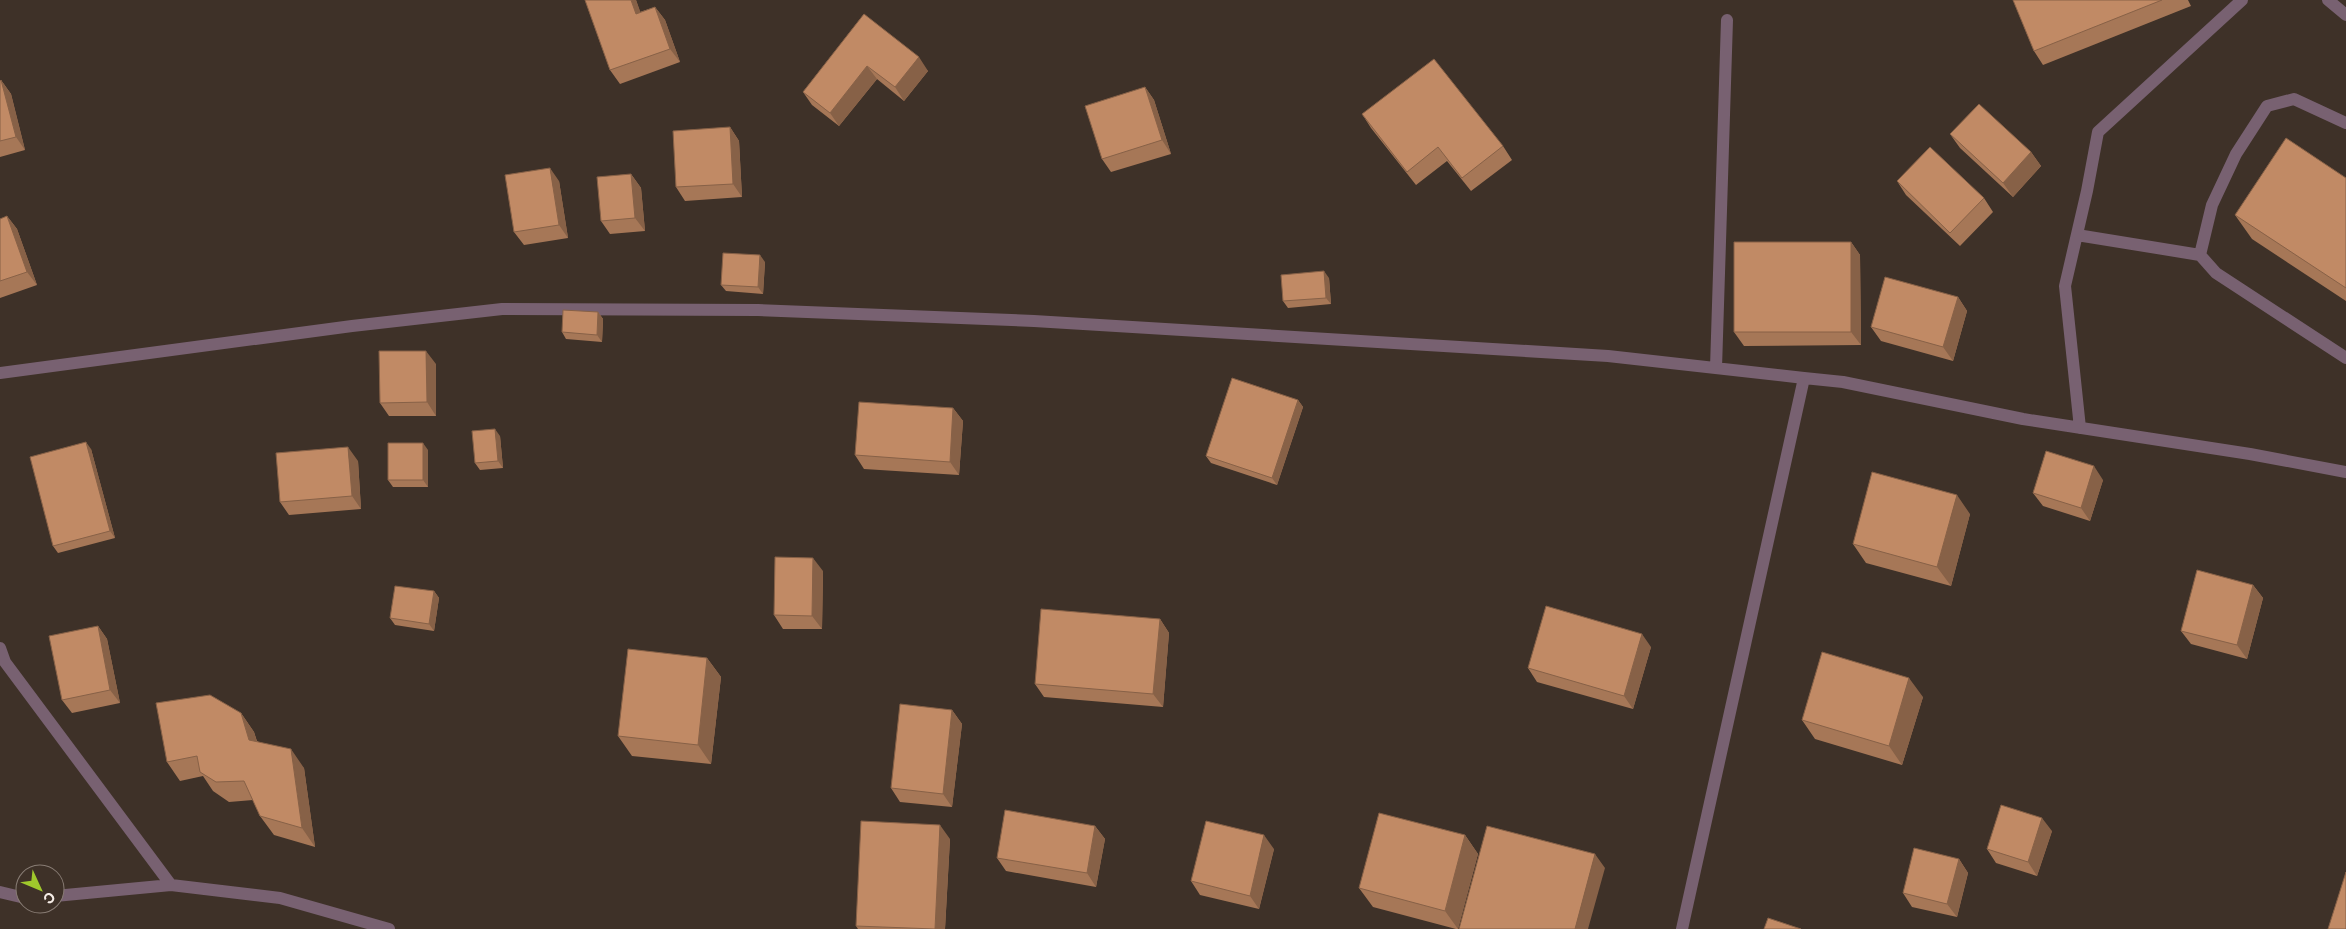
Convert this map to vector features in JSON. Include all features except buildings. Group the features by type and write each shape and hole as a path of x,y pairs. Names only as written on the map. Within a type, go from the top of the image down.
{"street":[{"path":"2080,428 2065,286 2098,132 2242,0"},
{"path":"2328,0 2346,15"},
{"path":"1716,368 1727,20"},
{"path":"2200,255 2212,206 2236,154 2267,106 2294,99 2346,123"},
{"path":"2077,235 2200,255 2216,273 2346,358"},
{"path":"0,373 352,326 502,309 758,310 1034,320 1608,356 1843,382 2023,419 2250,454 2346,472"},
{"path":"1682,929 1804,378"},
{"path":"0,648 5,662 171,884"},
{"path":"65,895 171,884 280,898 389,929"},
{"path":"0,892 15,896"}]}
